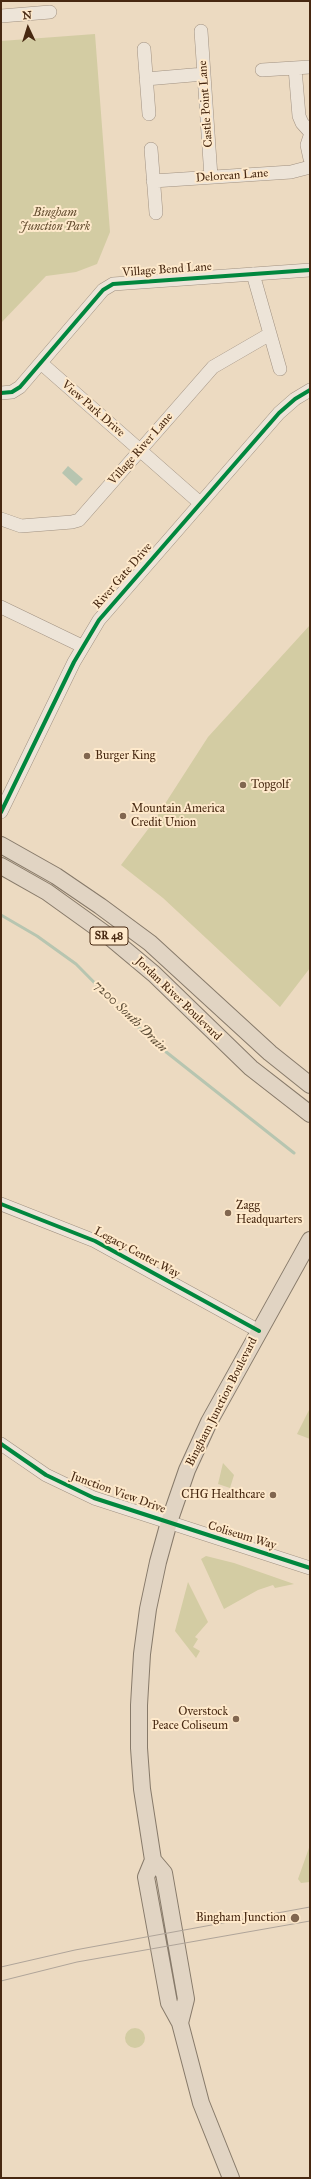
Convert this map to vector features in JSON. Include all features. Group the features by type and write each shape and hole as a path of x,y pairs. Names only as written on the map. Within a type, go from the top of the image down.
{"main road":[{"name":"Jordan River Boulevard","path":"1,845 62,880 150,943 270,1053 310,1085"},
{"name":"Jordan River Boulevard","path":"1,866 47,892 111,938 154,974 251,1068 310,1114"},
{"name":"Bingham Junction Boulevard","path":"231,2178 201,2103 180,2023 186,2000 164,1873 153,1860 140,1769 140,1679 148,1609 168,1522 187,1470 202,1437 258,1331 310,1240"}],"street":[{"path":"1,16 50,12"},
{"name":"Castle Point Lane","path":"201,31 211,177"},
{"path":"144,49 149,114"},
{"path":"262,70 310,67"},
{"path":"294,68 299,116 302,123 310,132"},
{"path":"146,79 204,74"},
{"path":"310,136 307,145 310,159"},
{"path":"151,149 156,213"},
{"name":"Delorean Lane","path":"153,181 291,172 310,167"},
{"name":"Village Bend Lane","path":"1,393 15,391 103,290 113,284 310,270"},
{"path":"253,274 280,369"},
{"name":"Village River Lane","path":"1,519 21,526 76,522 213,367 270,334"},
{"name":"View Park Drive","path":"40,363 200,503"},
{"name":"River Gate Drive","path":"1,812 82,646 107,609 279,413 295,399 310,390"},
{"path":"1,607 82,646"},
{"name":"Legacy Center Way","path":"1,1204 101,1243 258,1331"},
{"name":"Junction View Drive","path":"1,1444 36,1469 69,1488 94,1498 168,1522"},
{"name":"Coliseum Way","path":"168,1522 310,1568"}],"green space":[{"name":"Bingham Junction Park","path":"95,34 110,232 97,264 76,272 46,276 1,323 1,41"},
{"name":"Topgolf","path":"310,625 310,968 280,1007 163,898 121,865 152,824 208,737"},
{"path":"310,1408 310,1439 297,1434"},
{"path":"223,1463 234,1475 230,1488 218,1484"},
{"path":"206,1556 234,1563 294,1584 275,1588 273,1585 258,1590 224,1609 201,1559"},
{"path":"188,1582 208,1622 195,1637 198,1639 193,1647 200,1651 196,1658 175,1631"},
{"path":"310,1845 310,1882 301,1883 298,1879"},
{"path":"135,2028 142,2031 145,2038 142,2045 135,2048 128,2045 125,2038 128,2031"}],"shaded area":[{"path":"68,466 83,479 76,486 62,473"}],"waterway":[{"name":"7200 South Drain","path":"1,915 37,936 76,964 151,1040 294,1153"}],"tram line":[{"path":"1,1967 75,1950 310,1907"},
{"path":"1,1981 77,1962 310,1921"}],"cycle path":[{"path":"1,393 12,392 20,387 103,290 113,284 310,270"},
{"path":"1,812 74,662 99,620 279,413 295,399 310,390"},
{"path":"1,1204 95,1241 259,1331"},
{"path":"1,1444 46,1475 94,1498 310,1568"}],"place":[{"name":"Burger King","path":"87,756"},
{"name":"Topgolf","path":"243,785"},
{"name":"Mountain America Credit Union","path":"123,816"},
{"name":"Zagg Headquarters","path":"228,1213"},
{"name":"CHG Healthcare","path":"273,1495"},
{"name":"Overstock Peace Coliseum","path":"236,1719"},
{"name":"Bingham Junction","path":"295,1918"}]}
